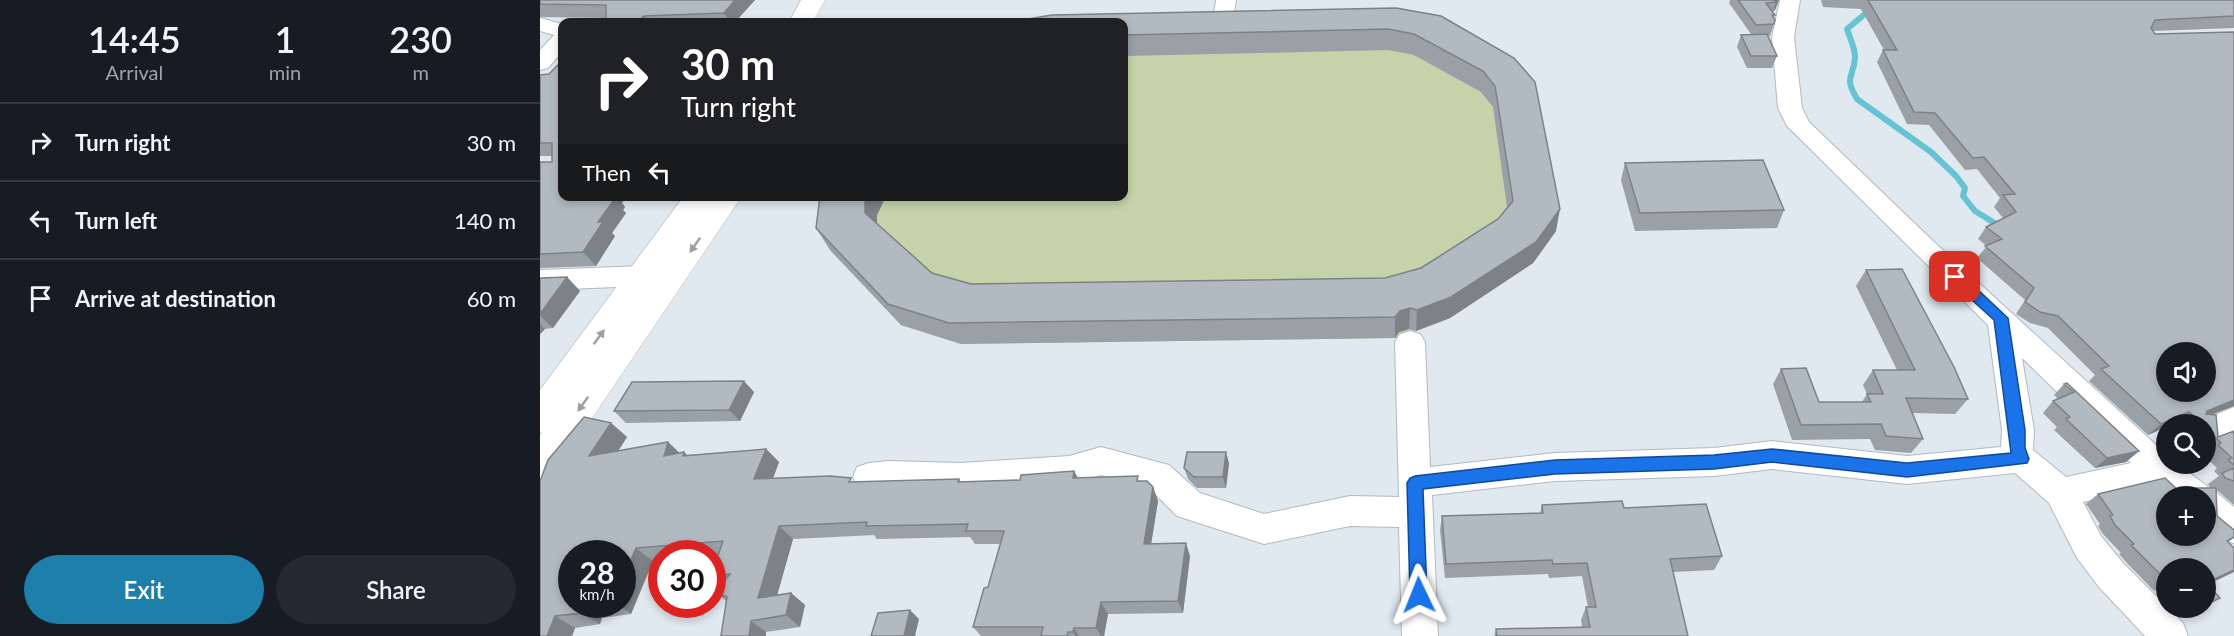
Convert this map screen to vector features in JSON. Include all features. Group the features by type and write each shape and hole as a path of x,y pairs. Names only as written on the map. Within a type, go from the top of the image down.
{"main road":[{"path":"803,18 813,0"},
{"path":"824,18 833,0"},
{"path":"540,418 696,201"},
{"path":"540,465 725,201"}],"street":[{"path":"1790,0 1784,38 1790,108 1799,126 1924,249 2156,457"},
{"path":"540,24 558,30"},
{"path":"540,63 558,44"},
{"path":"540,280 643,276"},
{"path":"2001,318 2018,430 2017,448 2021,459 2061,493 2096,556 2111,575 2170,636"},
{"path":"1410,342 1420,636"},
{"path":"2216,428 2234,420"},
{"path":"869,477 889,475 961,477 1029,473 1069,470 1101,461 1158,475 1190,505 1264,528 1555,467 1714,462 1772,455 1907,470 2021,459"},
{"path":"2061,493 2156,461"},
{"path":"2173,474 2185,486"},
{"path":"2216,513 2234,528"}],"green space":[{"path":"1396,30 1532,103 1556,231 1533,263 1450,318 1396,338 961,344 901,325 830,250 833,219 842,201 1128,201 1128,35"}],"building":[{"path":"540,0 735,0 724,13 644,16 642,18 606,18 606,5 540,4"},
{"path":"1738,0 1774,0 1776,2 1766,3 1775,15 1772,15 1775,20 1774,24 1756,25"},
{"path":"1868,0 2234,0 2234,16 2155,20 2151,28 2155,34 2234,32 2234,400 2207,411 2206,414 2189,412 2156,414 2156,419 2101,369 2109,366 2058,316 2040,312 2025,302 2034,288 1985,246 2002,239 1986,227 2016,212 2003,195 2015,194 1984,157 1973,158 1935,113 1914,112 1883,50 1897,50"},
{"path":"1396,8 1441,16 1514,58 1535,82 1560,209 1536,242 1451,297 1417,310 1410,308 1400,311 1395,317 949,323 888,304 816,228 819,201 865,201 865,213 932,273 971,284 1385,278 1421,268 1498,219 1513,201 1495,86 1483,71 1414,34 1388,29 1128,35 1128,18 1034,18 1052,15"},
{"path":"1767,34 1777,56 1751,56 1741,35"},
{"path":"558,65 558,201 613,201 598,222 603,222 583,252 540,254 540,162 552,162 552,143 540,143 540,75 549,74"},
{"path":"1763,160 1784,210 1640,213 1625,163"},
{"path":"1902,269 1954,367 1968,399 1906,398 1923,439 1886,436 1881,424 1801,425 1781,369 1806,368 1819,402 1871,402 1867,394 1883,394 1873,370 1915,370 1866,270"},
{"path":"567,277 540,314 540,278"},
{"path":"744,381 729,410 614,411 632,382"},
{"path":"2067,383 2139,451 2107,458 2066,419 2070,417 2053,401 2074,392 2064,384"},
{"path":"2216,415 2218,437 2234,431 2234,465 2228,460 2232,458 2218,445 2221,443 2216,438"},
{"path":"584,417 611,423 589,456 668,442 664,456 684,452 683,456 766,449 754,479 830,476 851,478 849,482 959,479 958,482 1020,480 1021,475 1074,471 1073,478 1138,476 1137,481 1147,481 1153,487 1144,544 1186,543 1178,601 1101,602 1096,628 1074,628 1073,632 1068,632 1067,636 1041,636 1043,627 973,627 984,588 988,587 1004,531 966,531 968,524 866,526 867,522 779,526 758,598 791,593 786,615 751,621 749,636 721,636 724,618 726,618 726,579 730,574 726,574 726,540 648,540 648,547 636,548 636,540 558,540 558,616 555,616 547,636 540,636 540,481 548,460"},
{"path":"1187,452 1226,452 1223,477 1194,477 1184,468"},
{"path":"2234,468 2234,481 2225,478 2222,473"},
{"path":"2165,478 2174,486 2156,486 2156,546 2216,546 2216,488 2217,516 2234,530 2234,537 2227,541 2234,548 2234,570 2216,578 2216,558 2156,558 2156,570 2115,525 2110,516 2113,515 2098,494"},
{"path":"1622,501 1624,508 1706,504 1722,556 1670,559 1688,636 1497,636 1496,629 1590,627 1586,607 1596,607 1587,563 1553,564 1552,560 1446,564 1442,516 1543,513 1542,505"},
{"path":"910,610 904,636 871,636 878,613"}],"waterway":[{"path":"1872,8 1847,29 1855,57 1850,81 1857,99 1931,152 1965,188 1963,196 1975,211 2001,227"}],"route":[{"path":"1419,595 1415,483 1555,467 1714,462 1772,455 1907,470 2021,459 2017,448 2018,430 2001,318 1955,277"}]}
